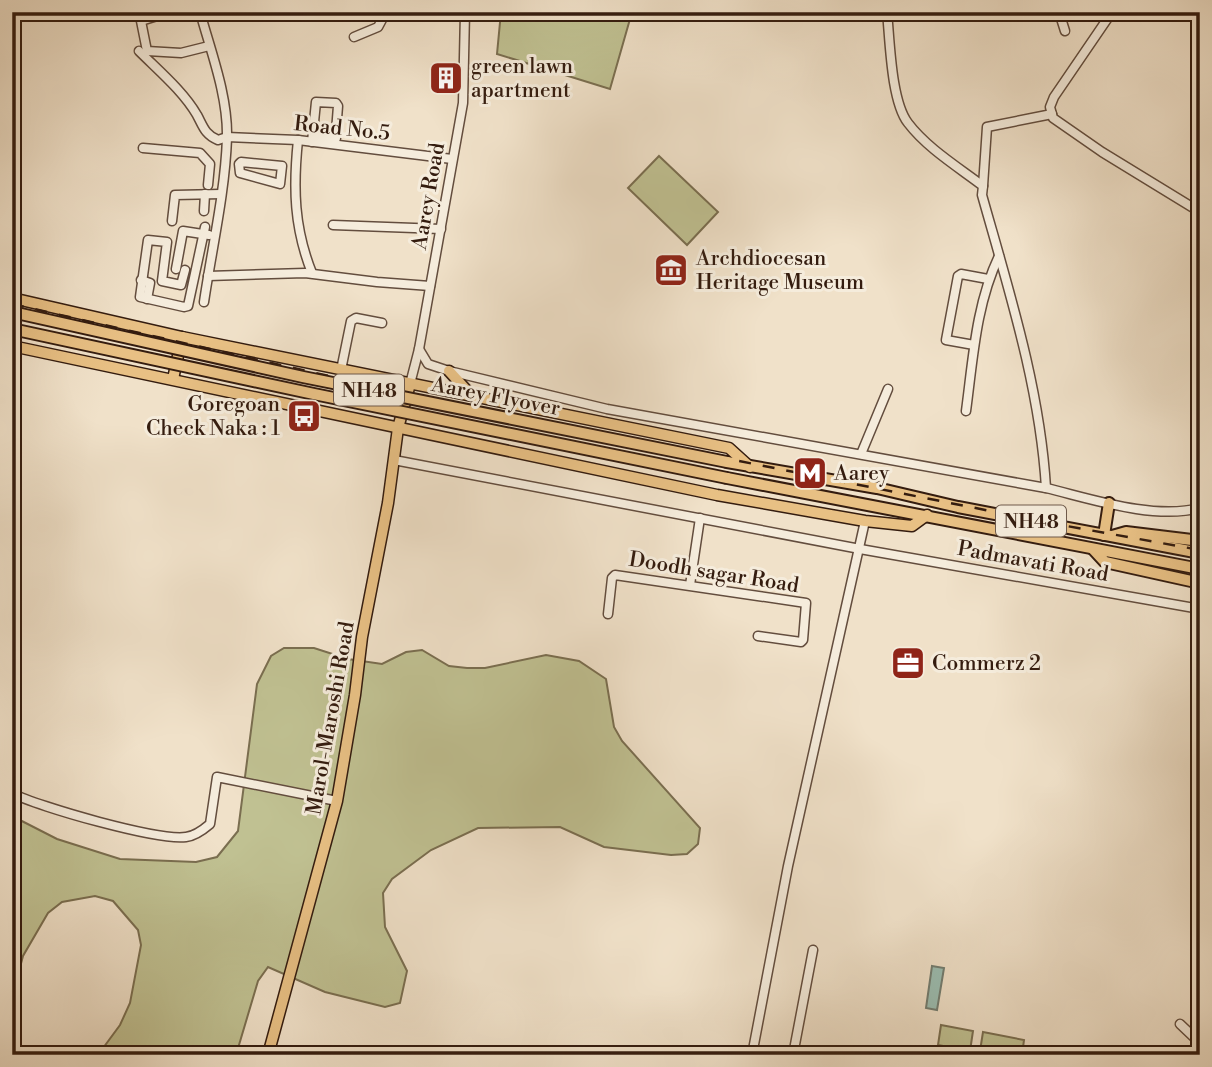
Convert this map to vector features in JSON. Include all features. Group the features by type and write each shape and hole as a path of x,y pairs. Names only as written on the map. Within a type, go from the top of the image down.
{"highway":[{"name":"Aarey Flyover","path":"12,312 303,377 751,467"},
{"name":"Aarey Flyover","path":"12,329 727,478 927,515"},
{"name":"NH48","path":"751,467 877,488 1200,553"},
{"path":"1109,503 1110,537 1126,532 1200,541"},
{"name":"NH48","path":"927,515 1200,569"},
{"path":"1097,549 1105,562 1200,583"}],"main road":[{"path":"12,298 183,337 729,448 751,467"},
{"path":"173,379 183,337"},
{"path":"12,346 717,495 865,521 912,526 927,515"},
{"path":"449,371 470,394"},
{"name":"Marol-Maroshi Road","path":"268,1055 337,802 398,428 410,384"}],"street":[{"path":"170,12 141,21 148,51 181,53 209,46"},
{"path":"200,12 224,105 227,137 204,302"},
{"path":"354,37 378,27 386,12"},
{"name":"Aarey Road","path":"410,384 419,349 463,103 465,12"},
{"path":"887,12 897,97 907,123 947,159 983,186"},
{"path":"1059,12 1065,31"},
{"path":"1112,12 1054,97 1050,107 1053,118 1102,152 1200,212"},
{"name":"Road No.5","path":"139,51 195,112 210,137 218,140 227,137 312,139 452,159"},
{"path":"312,139 316,102 336,103 335,141"},
{"path":"1046,488 1038,423 1021,334 982,195 987,127 1052,114"},
{"path":"298,140 294,191 298,227 312,273"},
{"path":"143,148 195,151 210,164 241,162 281,166 282,169 295,171"},
{"path":"204,211 210,164"},
{"path":"239,164 240,173 279,184 282,169"},
{"path":"172,221 175,194 206,189 221,194"},
{"path":"333,225 441,229"},
{"path":"204,230 187,307 140,297 149,239 167,242 162,281 180,285 183,282 180,270 183,231 204,230 215,236"},
{"path":"966,411 974,345 988,279 999,256"},
{"path":"164,267 208,275 312,273 430,286"},
{"path":"974,345 946,340 958,276 961,274 988,279"},
{"path":"341,370 352,321 356,318 382,323"},
{"path":"419,349 428,364 449,371 607,409 1046,488 1167,513 1200,508"},
{"path":"861,454 888,389"},
{"name":"Padmavati Road","path":"394,460 860,549 1200,609"},
{"path":"690,584 700,519"},
{"path":"752,1055 788,866 865,521"},
{"name":"Doodh sagar Road","path":"608,614 612,578 615,575 806,603 801,642 758,636"},
{"path":"12,793 28,802 90,818 148,832 185,837 198,833 210,824 217,777 337,802"},
{"path":"793,1055 813,950"},
{"path":"1180,1024 1200,1043"}],"green space":[{"path":"501,12 632,12 610,89 497,54"},
{"path":"659,156 718,212 687,245 628,188"},
{"path":"284,648 314,648 348,659 382,664 406,652 422,650 449,666 467,668 485,668 546,655 579,661 606,679 614,727 622,741 700,828 698,844 687,854 671,855 604,847 560,827 478,828 431,850 392,879 383,893 385,927 407,971 400,1003 385,1007 325,992 268,967 258,981 236,1055 98,1055 120,1025 130,1003 141,945 138,930 113,901 95,896 62,902 48,913 23,956 12,998 12,816 57,839 120,859 196,862 217,857 238,831 257,684 271,656"},
{"path":"941,1025 973,1031 970,1051 938,1045"},
{"path":"983,1032 1024,1040 1022,1055 980,1051"},
{"path":"923,1047 969,1054 969,1055 922,1055"}],"water":[{"path":"932,966 944,968 937,1010 926,1008"}],"railway":[{"path":"12,304 452,404 1200,550"}],"place":[{"name":"green lawn apartment","path":"446,78"},
{"name":"Archdiocesan Heritage Museum","path":"671,270"},
{"name":"Goregoan Check Naka : 1","path":"304,416"},
{"name":"Aarey","path":"810,473"},
{"name":"Commerz 2","path":"908,663"}]}
